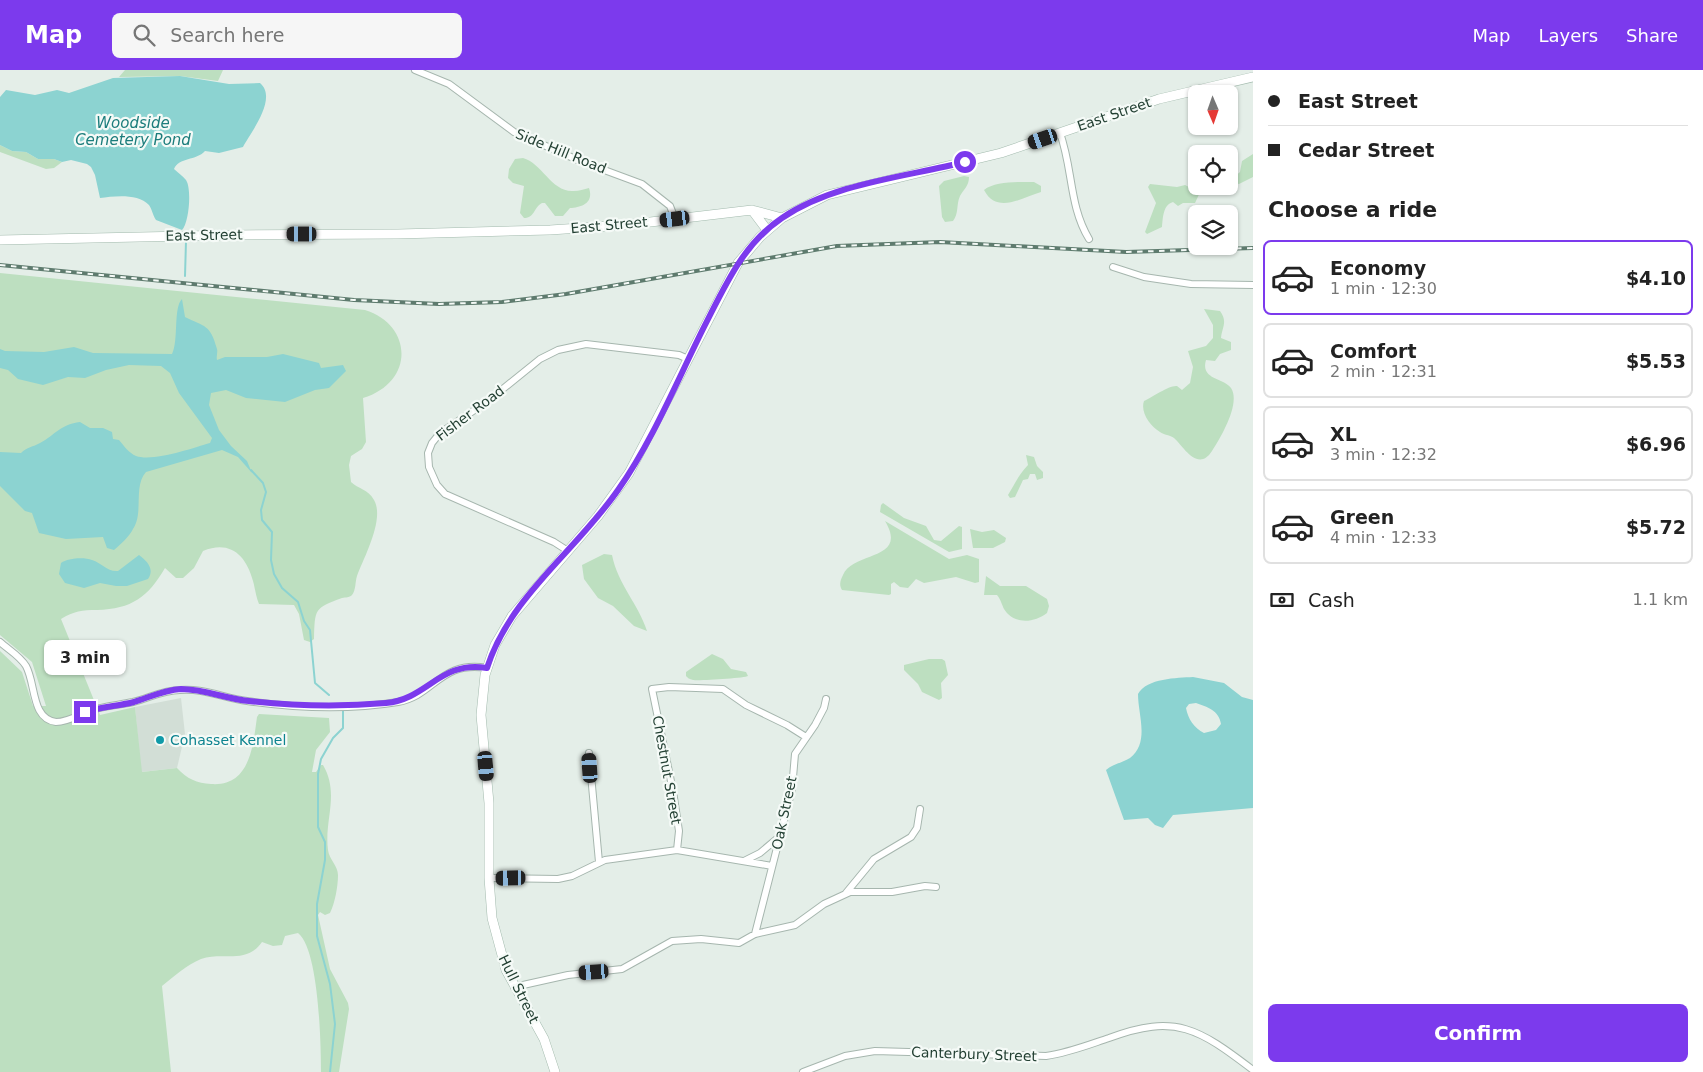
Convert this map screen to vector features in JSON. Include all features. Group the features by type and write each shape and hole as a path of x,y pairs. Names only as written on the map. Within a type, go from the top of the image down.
{"main road":[{"name":"East Street","path":"0,240 242,234 406,234 594,227 752,210 782,218 809,202 834,192 976,160 1159,99 1253,77"},
{"path":"752,210 767,230"},
{"name":"Hull Street","path":"555,1072 544,1039 514,986 496,937 489,878 489,803 481,716 483,687 487,668 498,640 512,616 608,503 629,473 730,275 747,251 767,230 782,218"}],"street":[{"name":"Side Hill Road","path":"415,70 449,84 514,132 580,161 642,184 670,206 675,219"},
{"path":"1060,133 1066,153 1074,206 1089,239"},
{"path":"1113,267 1144,277 1191,284 1253,285"},
{"name":"Fisher Road","path":"568,551 554,542 445,494 437,485 429,467 428,453 432,443 447,428 497,394 532,364 558,350 578,345 598,344 679,355 688,359"},
{"path":"0,642 25,664 39,710 45,718 56,722 93,710 174,690 197,690 247,701 326,706 399,702 411,697 439,678 459,668 474,666 487,668"},
{"name":"Chestnut Street","path":"676,850 679,830 674,792 652,689 689,687 723,689 746,705 787,725 806,737"},
{"name":"Oak Street","path":"755,934 793,784 795,757 824,708 826,698"},
{"path":"589,753 599,862"},
{"path":"846,893 870,862 912,837 917,828 920,810"},
{"path":"743,861 760,854 781,835"},
{"path":"489,878 558,879 572,876 599,862 676,850 772,866"},
{"path":"514,986 575,974 618,970 672,941 701,939 736,943 755,934 795,925 824,904 846,893 892,892 926,886 936,887"},
{"name":"Canterbury Street","path":"803,1072 845,1056 875,1051 1046,1056 1069,1051 1129,1031 1170,1025 1196,1033 1253,1070"}],"shaded area":[{"path":"181,698 185,734 177,768 141,772 135,707"}],"green space":[{"path":"125,70 223,70 218,81 180,76 119,77"},
{"path":"0,145 12,151 26,152 38,159 54,159 62,162 54,168 46,169 0,152"},
{"path":"1253,154 1253,177 1239,184 1238,174 1242,161"},
{"path":"523,158 530,161 559,187 574,191 589,188 590,197 588,201 579,207 570,208 563,216 555,216 545,203 542,203 532,215 524,218 520,213 524,186 513,183 508,178 509,169 515,159"},
{"path":"964,176 969,177 969,180 960,196 955,218 953,221 945,222 942,217 939,186 944,181"},
{"path":"1034,182 1041,186 1041,192 1011,202 996,202 984,190 994,185"},
{"path":"1150,184 1177,187 1185,185 1188,186 1188,195 1199,195 1195,203 1183,203 1178,206 1173,202 1167,206 1164,212 1162,227 1147,234 1145,232 1156,203 1148,187"},
{"path":"0,273 365,310 381,317 392,328 399,340 402,354 399,367 392,380 380,390 363,398 366,442 362,449 351,456 349,465 351,482 369,494 377,508 372,538 357,576 352,595 321,607 316,615 314,639 310,642 304,640 299,614 294,605 259,604 246,564 236,552 221,547 203,551 194,568 183,578 176,578 165,568 152,587 138,600 120,607 78,612 61,619 100,715 135,707 142,772 177,768 188,778 201,783 224,783 234,779 242,772 251,752 259,714 329,718 330,732 316,750 312,772 316,772 323,765 328,776 331,797 327,839 328,850 338,872 335,899 330,913 325,915 320,912 318,915 330,969 348,1003 349,1009 339,1072 321,1072 315,977 305,942 298,933 285,936 282,945 273,946 262,942 249,953 201,959 162,986 171,1072 0,1072 0,651 22,672 33,706 46,706 32,662 0,635"},
{"path":"1204,309 1220,311 1224,318 1221,338 1231,342 1231,350 1220,354 1215,361 1206,360 1205,367 1210,375 1231,388 1234,402 1229,420 1212,451 1207,457 1196,459 1174,438 1162,433 1153,426 1143,410 1143,405 1144,401 1165,389 1177,386 1182,390 1190,383 1193,367 1188,351 1206,346 1213,338 1213,325"},
{"path":"1026,455 1034,457 1037,466 1043,472 1043,478 1037,480 1035,474 1030,474 1028,479 1023,480 1015,497 1010,498 1008,495 1028,465"},
{"path":"883,503 904,518 926,526 934,540 941,541 959,526 962,527 962,549 949,552 880,512"},
{"path":"885,521 949,559 967,555 979,559 979,582 975,583 956,577 924,583 916,579 908,588 900,587 894,582 891,584 891,594 889,595 842,590 840,586 841,581 849,567 877,554 890,543 890,534"},
{"path":"970,529 982,532 994,530 1006,538 1005,542 993,548 973,548"},
{"path":"604,554 612,555 623,585 639,612 647,631 634,626 613,606 598,598 584,579 582,565"},
{"path":"986,576 1000,586 1026,586 1047,599 1049,606 1047,613 1036,619 1024,621 1013,618 1004,609 997,595 984,595"},
{"path":"712,654 723,659 731,669 746,672 748,676 693,680 686,676 686,672"},
{"path":"929,659 942,659 945,661 948,675 941,683 942,698 939,700 922,692 918,684 904,670 904,665"}],"water":[{"name":"Woodside Cemetery Pond","path":"180,76 229,84 260,83 265,89 266,97 265,106 257,124 243,147 219,153 205,151 176,165 174,169 186,180 189,191 188,213 182,230 156,220 149,205 139,199 126,196 100,198 95,175 87,164 71,160 62,162 54,159 38,159 26,152 12,151 0,145 0,97 6,90 35,95 57,90 69,93 113,78"},
{"path":"182,299 185,317 206,327 212,335 217,349 217,360 225,357 267,357 283,354 319,363 321,368 343,365 346,371 329,388 315,390 285,402 246,398 226,390 211,393 209,405 219,430 231,446 247,461 252,473 238,457 222,450 146,472 140,485 136,523 129,535 114,550 107,548 103,537 66,539 39,533 32,513 25,511 0,486 0,452 21,453 45,440 63,427 80,422 90,428 103,428 112,432 113,439 119,440 133,455 143,457 162,456 184,451 210,443 212,438 179,393 170,373 161,366 129,365 106,370 85,378 68,377 43,385 18,379 8,370 0,368 0,349 5,351 44,352 74,347 93,353 172,354 179,303"},
{"path":"139,555 149,566 150,575 148,579 127,586 100,583 84,588 65,583 59,574 61,563 76,558 96,561 111,570 118,571"},
{"path":"1193,677 1224,683 1242,697 1253,700 1253,808 1173,815 1163,828 1155,825 1148,818 1124,820 1106,770 1130,758 1140,744 1142,728 1138,694 1142,689 1155,682","holes":["1196,703 1212,710 1218,715 1221,724 1216,730 1204,733 1192,723 1186,708 1189,704"]}],"waterway":[{"path":"185,276 186,241"},
{"path":"251,470 263,483 266,492 261,510 262,520 272,532 271,560 274,574 282,588 298,602 304,621 310,630 315,683 329,695"},
{"path":"330,1072 335,1024 330,984 317,936 317,904 325,860 325,842 318,827 318,774 321,759 333,738 343,728 343,710"}],"railway":[{"path":"0,265 354,300 439,304 502,302 566,294 837,246 940,242 1126,252 1253,248"}],"place":[{"name":"Cohasset Kennel","path":"160,740"}],"route":[{"path":"85,712 183,689 204,691 247,701 317,706 334,707 392,703 407,700 453,670 468,666 487,668 500,634 512,616 598,516 629,473 730,275 747,251 766,230 809,202 828,195 965,162"}]}
